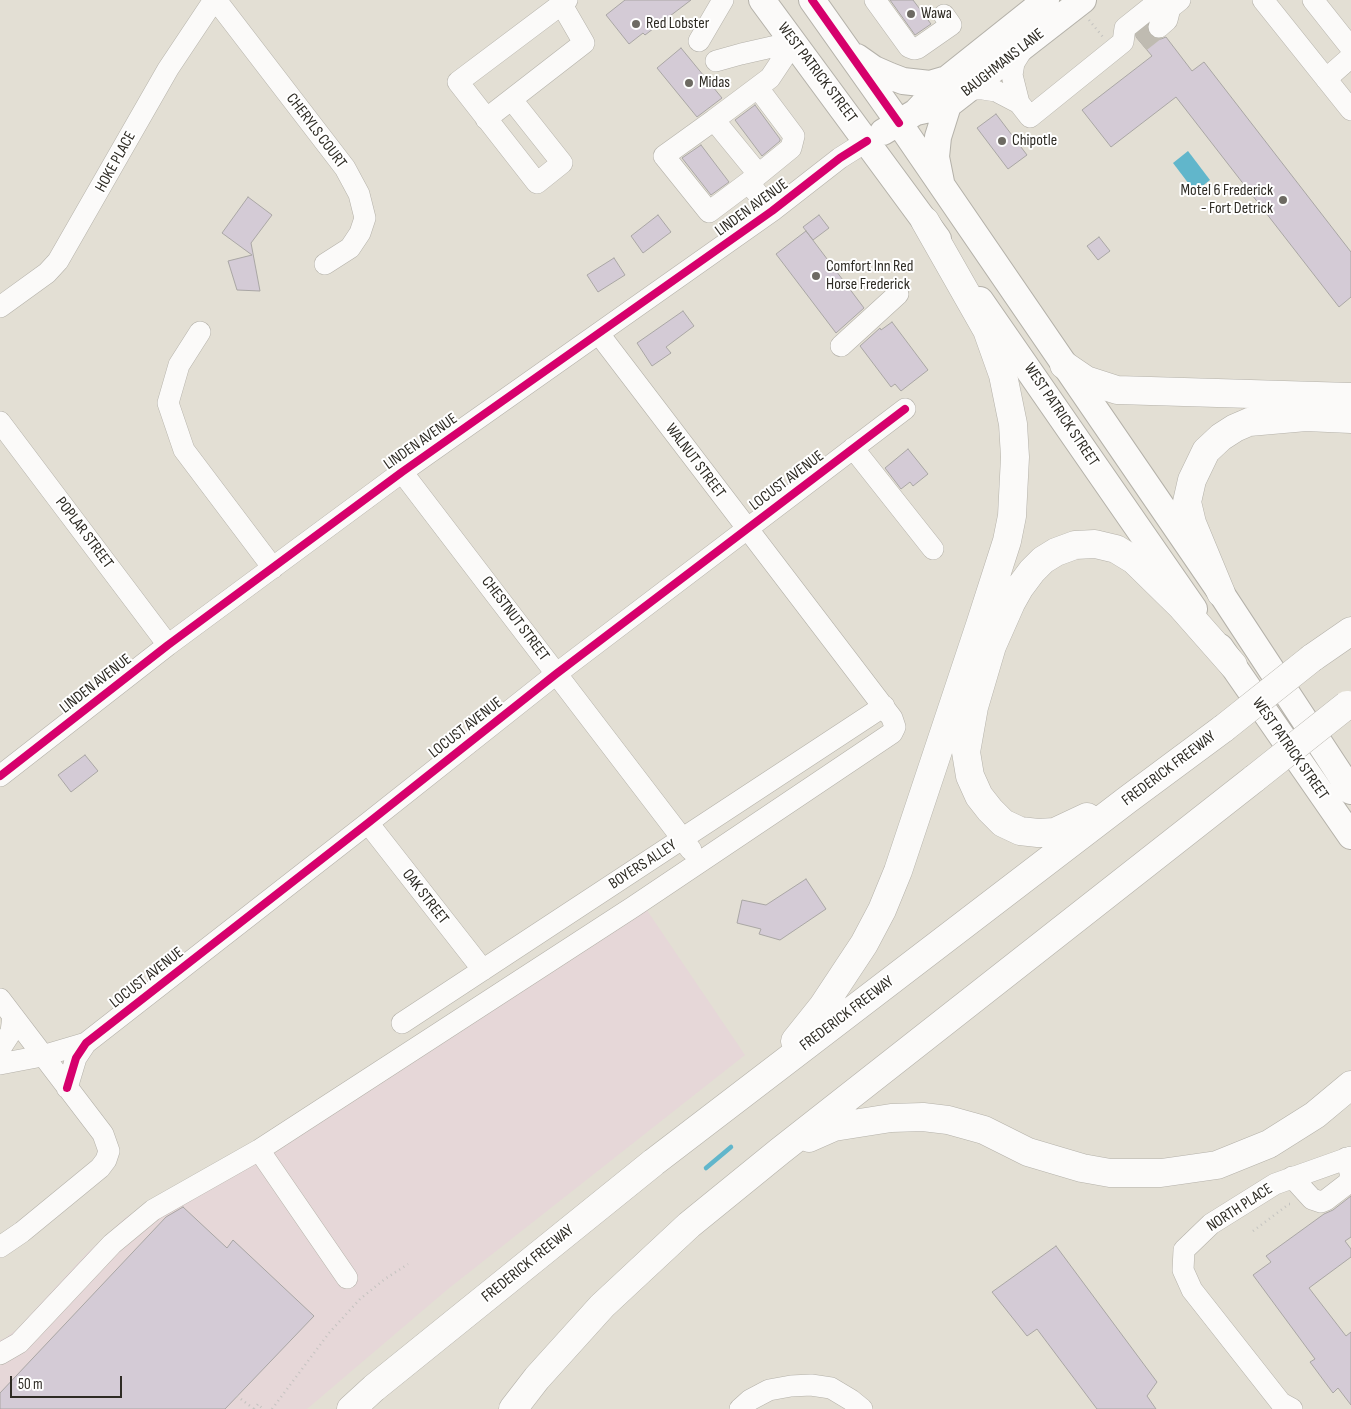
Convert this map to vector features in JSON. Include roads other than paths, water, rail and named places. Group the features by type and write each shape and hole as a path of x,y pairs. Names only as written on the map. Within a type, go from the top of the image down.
{"highway":[{"path":"654,1162 770,1067 796,1041 842,980 864,944 882,910 898,871 1007,541 1012,516 1016,457 1013,424 1004,375 988,330 924,221"},
{"path":"1064,365 1086,380 1117,390 1351,397"},
{"path":"1221,593 1192,523 1187,502 1192,480 1206,451 1221,437 1249,422 1306,417 1351,418"},
{"path":"1127,800 1055,832 1020,831 1004,822 990,810 979,796 970,776 966,752 974,707 992,646 1011,603 1032,571 1043,560 1056,552 1075,545 1095,544 1116,549 1134,560 1181,606 1233,665"},
{"name":"FREDERICK FREEWAY","path":"351,1409 654,1162 1224,728 1312,658 1351,631"},
{"path":"513,1409 537,1378 602,1306 689,1226 780,1151 1349,704"},
{"path":"780,1151 834,1127 891,1118 923,1117 948,1120 984,1130 1028,1152 1082,1168 1110,1172 1160,1173 1217,1164 1268,1144 1315,1115 1351,1085"}],"main road":[{"name":"WEST PATRICK STREET","path":"762,0 1007,337 1351,836"},
{"name":"WEST PATRICK STREET","path":"812,0 850,52 907,118 942,188 1221,593 1351,791"},
{"name":"BAUGHMANS LANE","path":"907,118 948,105 958,84 1042,2"},
{"name":"BAUGHMANS LANE","path":"867,142 1084,7"},
{"path":"850,52 874,69 903,81 930,84 958,84"},
{"path":"942,188 936,158 938,137 948,105"}],"street":[{"name":"CHERYLS COURT","path":"215,0 345,168 359,194 364,218 360,233 350,248 325,264"},
{"name":"HOKE PLACE","path":"0,307 47,273 58,261 168,69 215,0"},
{"path":"699,41 723,0"},
{"path":"875,0 909,47 914,49 951,25 944,15"},
{"path":"1263,0 1351,110"},
{"path":"1312,0 1351,48"},
{"path":"486,120 584,43 564,2 458,82 486,120 537,183 562,163 512,100"},
{"path":"1024,46 1017,56 1012,71 1019,102 1030,117 1132,42 1125,28 1155,4 1175,4 1167,20 1159,27"},
{"path":"716,62 741,54 794,42"},
{"path":"758,88 794,136 791,148 754,179 709,212 664,156 770,78 794,42"},
{"path":"1326,79 1351,57"},
{"path":"958,84 996,91 1019,102"},
{"path":"714,120 755,170 752,188 780,210"},
{"name":"LINDEN AVENUE","path":"0,776 168,645 402,472 780,210 840,158 867,142"},
{"path":"841,346 898,294"},
{"path":"200,332 179,365 168,403 184,450 273,568"},
{"name":"WALNUT STREET","path":"599,334 884,706 892,718 895,727 892,734 700,862"},
{"name":"LOCUST AVENUE","path":"67,1088 76,1058 86,1043 556,674 905,409"},
{"name":"POPLAR STREET","path":"0,422 168,645"},
{"path":"853,448 933,549"},
{"name":"CHESTNUT STREET","path":"402,472 700,862"},
{"name":"BOYERS ALLEY","path":"402,1023 884,706"},
{"name":"OAK STREET","path":"368,823 482,970"},
{"path":"0,1354 19,1342 112,1244 153,1210 259,1150 700,862"},
{"path":"0,999 102,1134 109,1151 106,1160 100,1168 22,1232 0,1247"},
{"path":"0,1049 11,1032 13,1016"},
{"path":"0,1064 42,1056 86,1043"},
{"path":"259,1150 347,1278"},
{"path":"1292,1177 1312,1199 1321,1202 1348,1183 1351,1176 1349,1158"},
{"name":"NORTH PLACE","path":"1279,1407 1192,1290 1183,1270 1184,1250 1211,1224 1275,1184 1349,1158"},
{"path":"740,1409 750,1400 769,1390 811,1385 831,1388 862,1409"}],"water":[{"path":"1188,151 1210,180 1195,192 1173,163"}],"waterway":[{"path":"706,1168 731,1147"}],"tunnel":[{"path":"1140,42 1159,27"}],"place":[{"name":"Wawa","path":"911,14"},
{"name":"Red Lobster","path":"636,24"},
{"name":"Midas","path":"689,83"},
{"name":"Chipotle","path":"1002,141"},
{"name":"Motel 6 Frederick - Fort Detrick","path":"1283,200"},
{"name":"Comfort Inn Red Horse Frederick","path":"816,276"}]}
